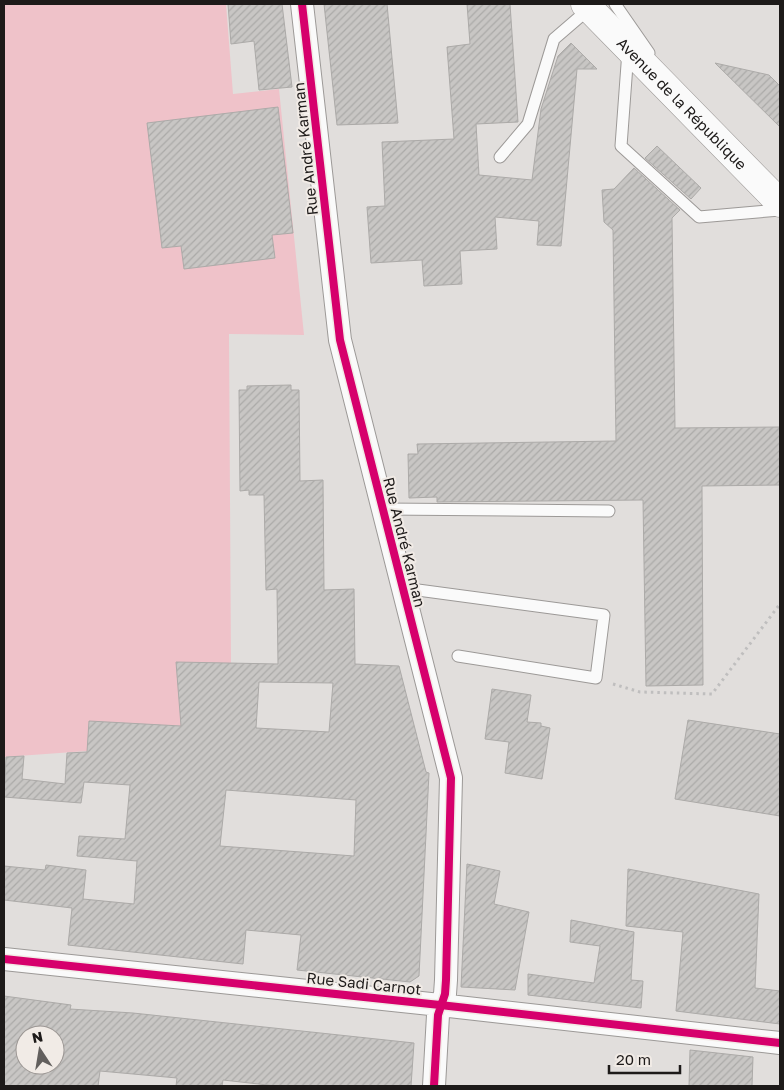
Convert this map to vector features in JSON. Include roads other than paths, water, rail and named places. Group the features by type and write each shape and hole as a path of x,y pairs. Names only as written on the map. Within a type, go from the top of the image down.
{"main road":[{"name":"Avenue de la République","path":"597,5 629,47 780,202"}],"street":[{"name":"Rue André Karman","path":"302,4 340,340 451,778 446,980 445,994 440,1004 434,1086"},
{"name":"Rue Sadi Carnot","path":"4,959 440,1004 780,1044"}],"lane":[{"path":"500,157 528,124 554,39 597,5 679,98"},
{"path":"629,47 621,146 699,217 780,210"},
{"path":"382,509 609,511"},
{"path":"403,588 604,615 596,678 458,656"}]}
